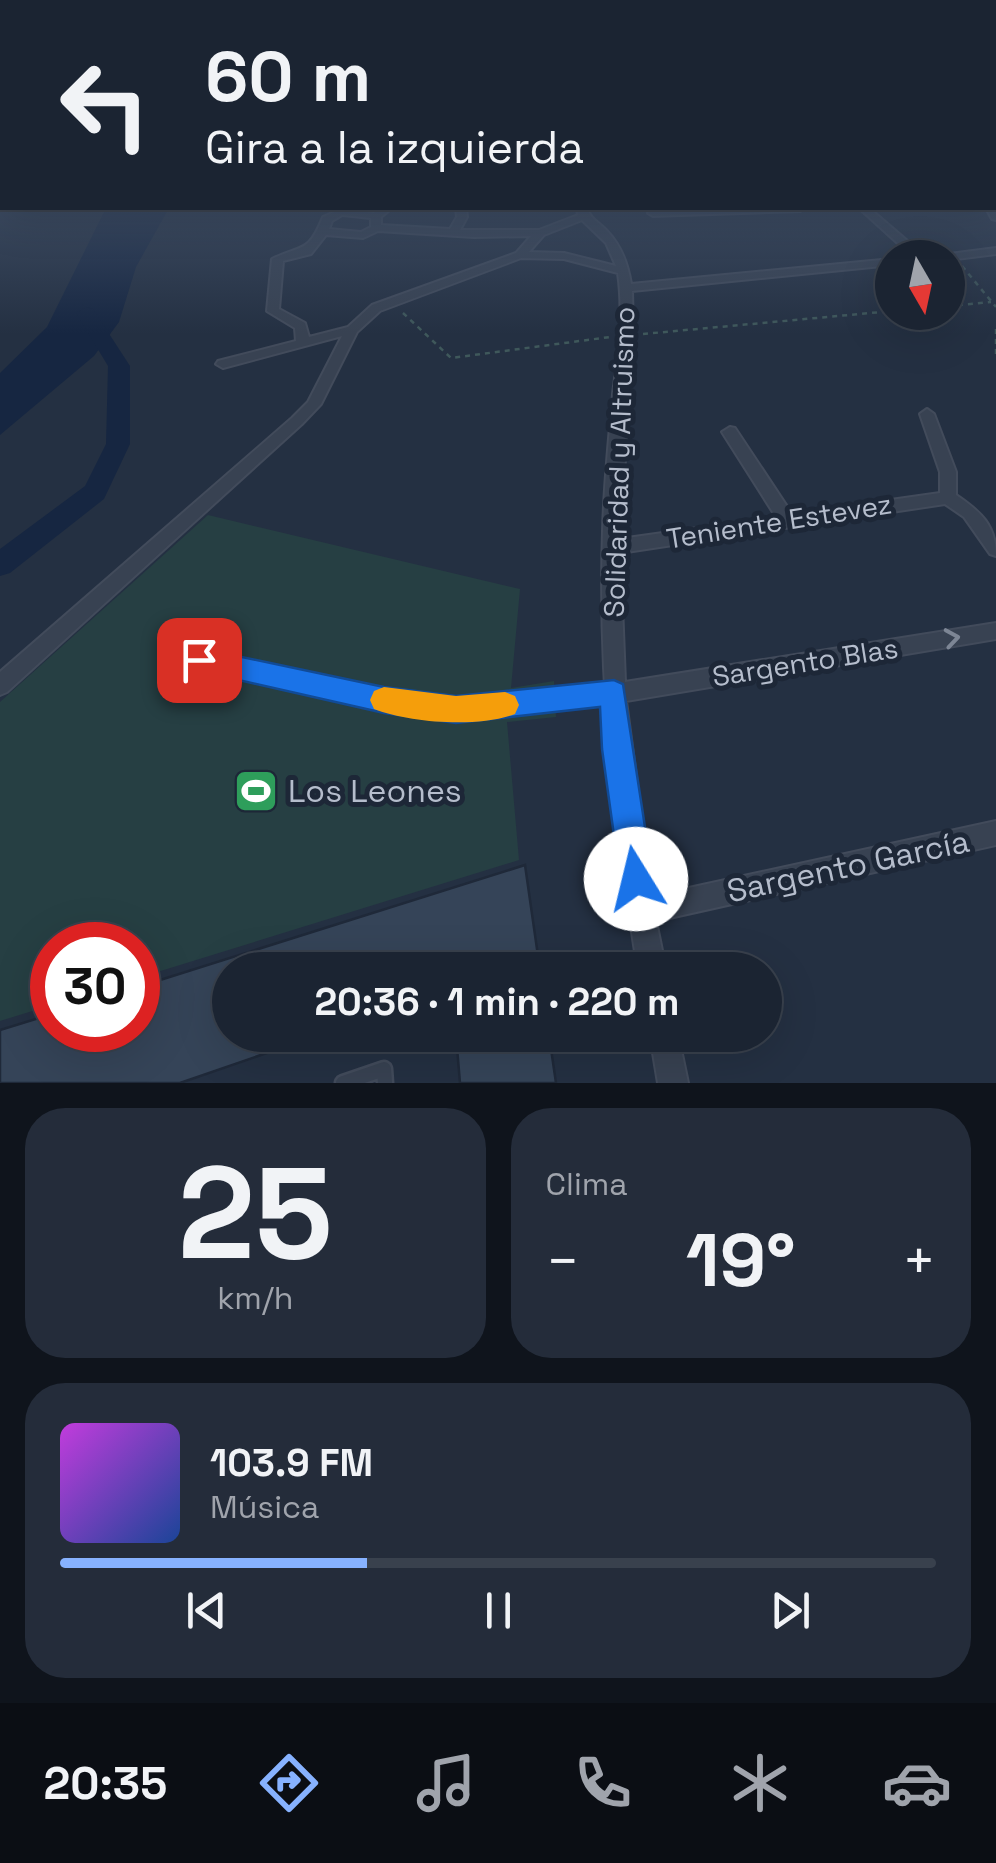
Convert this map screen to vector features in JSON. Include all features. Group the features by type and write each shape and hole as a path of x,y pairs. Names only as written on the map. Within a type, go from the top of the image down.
{"street":[{"path":"303,344 301,326 273,312 275,265 278,259 307,252 323,233"},
{"path":"330,233 365,233"},
{"path":"520,255 540,233"},
{"name":"Solidaridad y Altruismo","path":"605,233 614,244 626,288 610,548 616,749 649,952"},
{"path":"965,254 996,250"},
{"path":"223,364 352,330 393,299 520,255 564,256 624,271"},
{"path":"626,288 875,264"},
{"path":"0,685 314,404 352,330"},
{"path":"928,414 948,472 948,498 970,513 996,549"},
{"path":"730,432 787,520"},
{"name":"Teniente Estevez","path":"610,548 948,498"},
{"name":"Sargento Blas","path":"614,692 996,632"},
{"name":"Sargento García","path":"642,912 996,833"},
{"path":"667,1052 672,1083"}],"lane":[{"path":"199,660 384,700 456,710 614,692"},
{"path":"343,1083 384,1069 385,1083"}],"path":[{"path":"965,269 996,307"},
{"path":"987,295 996,295"},
{"path":"965,305 994,302"},
{"path":"996,329 996,359"}],"green space":[{"name":"Los Leones","path":"208,515 520,589 511,688 554,681 556,717 507,722 519,860 160,971 160,922 30,922 30,1012 0,1021 0,702"}],"water":[{"path":"94,233 155,233 136,267 119,322 94,356 0,435 0,373 47,327"}],"building":[{"path":"525,865 537,952 249,952"},
{"path":"212,964 212,1052 270,1052 180,1083 0,1083 0,1030 30,1021 30,1052 160,1052 160,980"},
{"path":"457,1052 551,1052 556,1083 460,1083"}],"waterway":[{"path":"0,565 95,492 118,444 119,366 86,313"}],"slow traffic":[{"path":"384,700 456,710 505,705"}],"place":[{"name":"Los Leones","path":"256,791"}],"route":[{"path":"199,660 384,700 456,710 614,692 616,749 636,879"}]}
